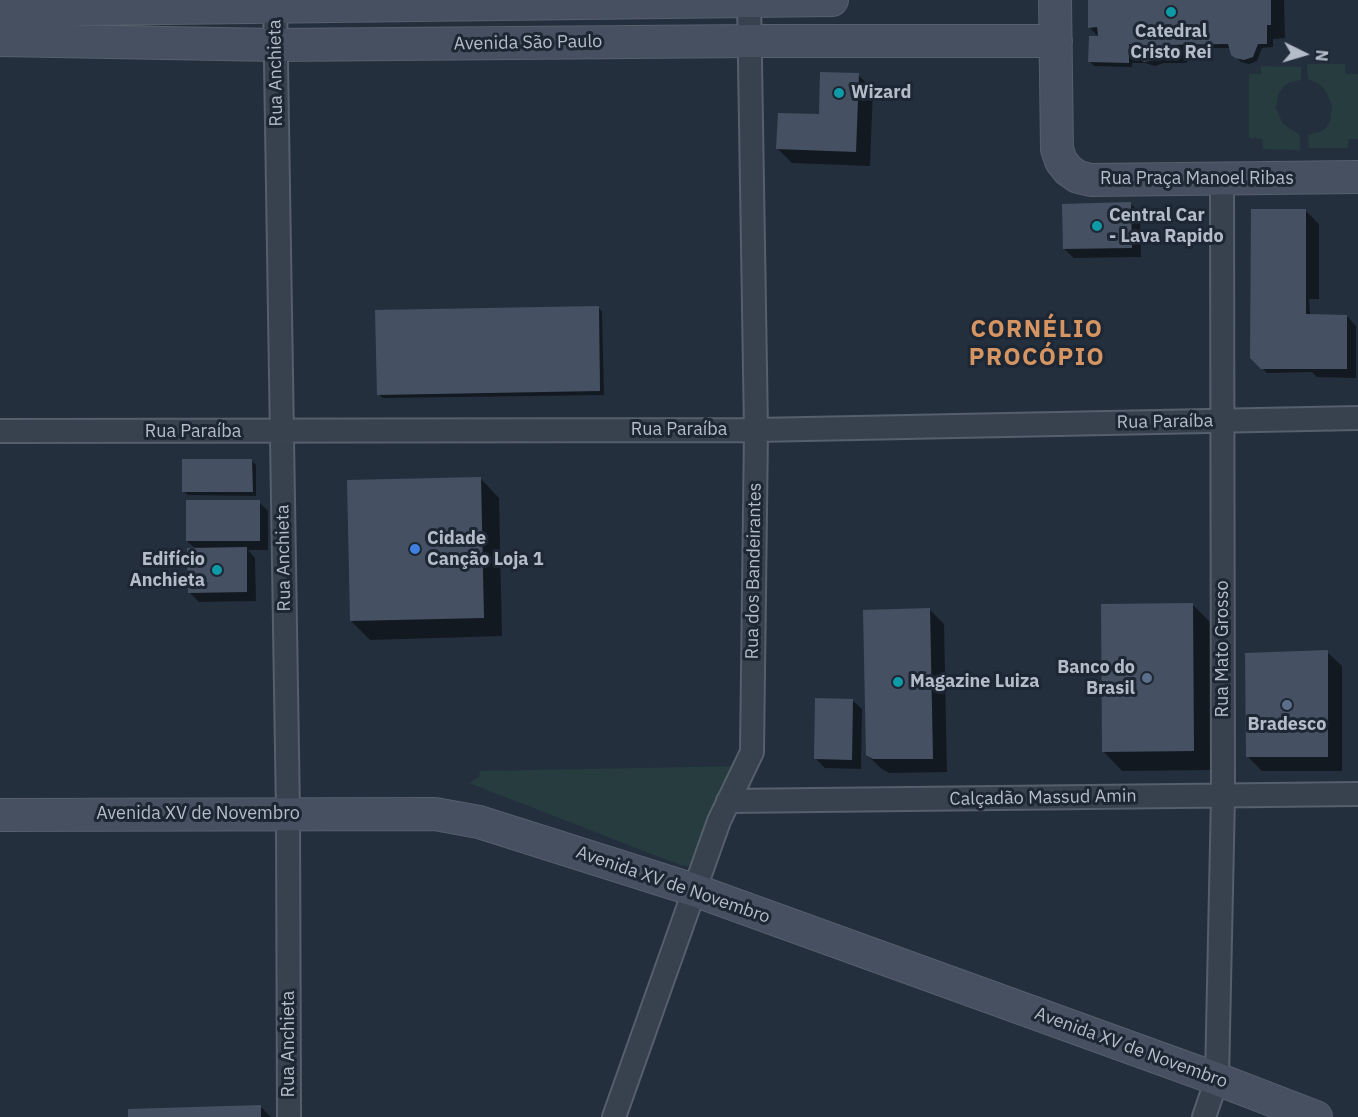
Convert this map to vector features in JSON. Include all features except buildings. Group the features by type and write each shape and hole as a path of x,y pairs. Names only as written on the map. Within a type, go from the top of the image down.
{"street":[{"path":"0,10 275,4 832,0"},
{"name":"Rua Praça Manoel Ribas","path":"1055,0 1057,149 1061,161 1078,177 1091,180 1358,177"},
{"name":"Rua dos Bandeirantes","path":"614,1117 719,821 752,752 756,430 749,1"},
{"name":"Rua Anchieta","path":"275,4 288,813 289,1117"},
{"path":"117,9 117,42"},
{"name":"Avenida São Paulo","path":"0,40 276,45 1056,41"},
{"name":"Rua Mato Grosso","path":"1204,1117 1217,1079 1222,796 1222,179"},
{"name":"Rua Paraíba","path":"0,431 756,430 1358,418"},
{"name":"Calçadão Massud Amin","path":"728,801 1358,794"},
{"name":"Avenida XV de Novembro","path":"0,814 435,814 479,822 694,890 1316,1117"}],"green space":[{"path":"1307,64 1345,64 1346,74 1358,74 1358,139 1349,139 1347,148 1309,148 1308,135 1326,128 1330,121 1332,105 1325,90 1308,79"},
{"path":"1261,66 1301,67 1301,80 1284,86 1278,95 1276,108 1283,124 1300,135 1300,150 1263,149 1262,139 1249,138 1249,74 1261,74"},
{"path":"743,766 692,867 680,865 469,783 479,777 480,771"}],"place":[{"name":"Catedral Cristo Rei","path":"1171,12"},
{"name":"Wizard","path":"839,93"},
{"name":"Central Car - Lava Rapido","path":"1097,226"},
{"name":"Cidade Canção Loja 1","path":"415,549"},
{"name":"Edifício Anchieta","path":"217,570"},
{"name":"Banco do Brasil","path":"1147,678"},
{"name":"Magazine Luiza","path":"898,682"},
{"name":"Bradesco","path":"1287,705"}],"district":[{"name":"CORNÉLIO PROCÓPIO","path":"1037,344"}]}
